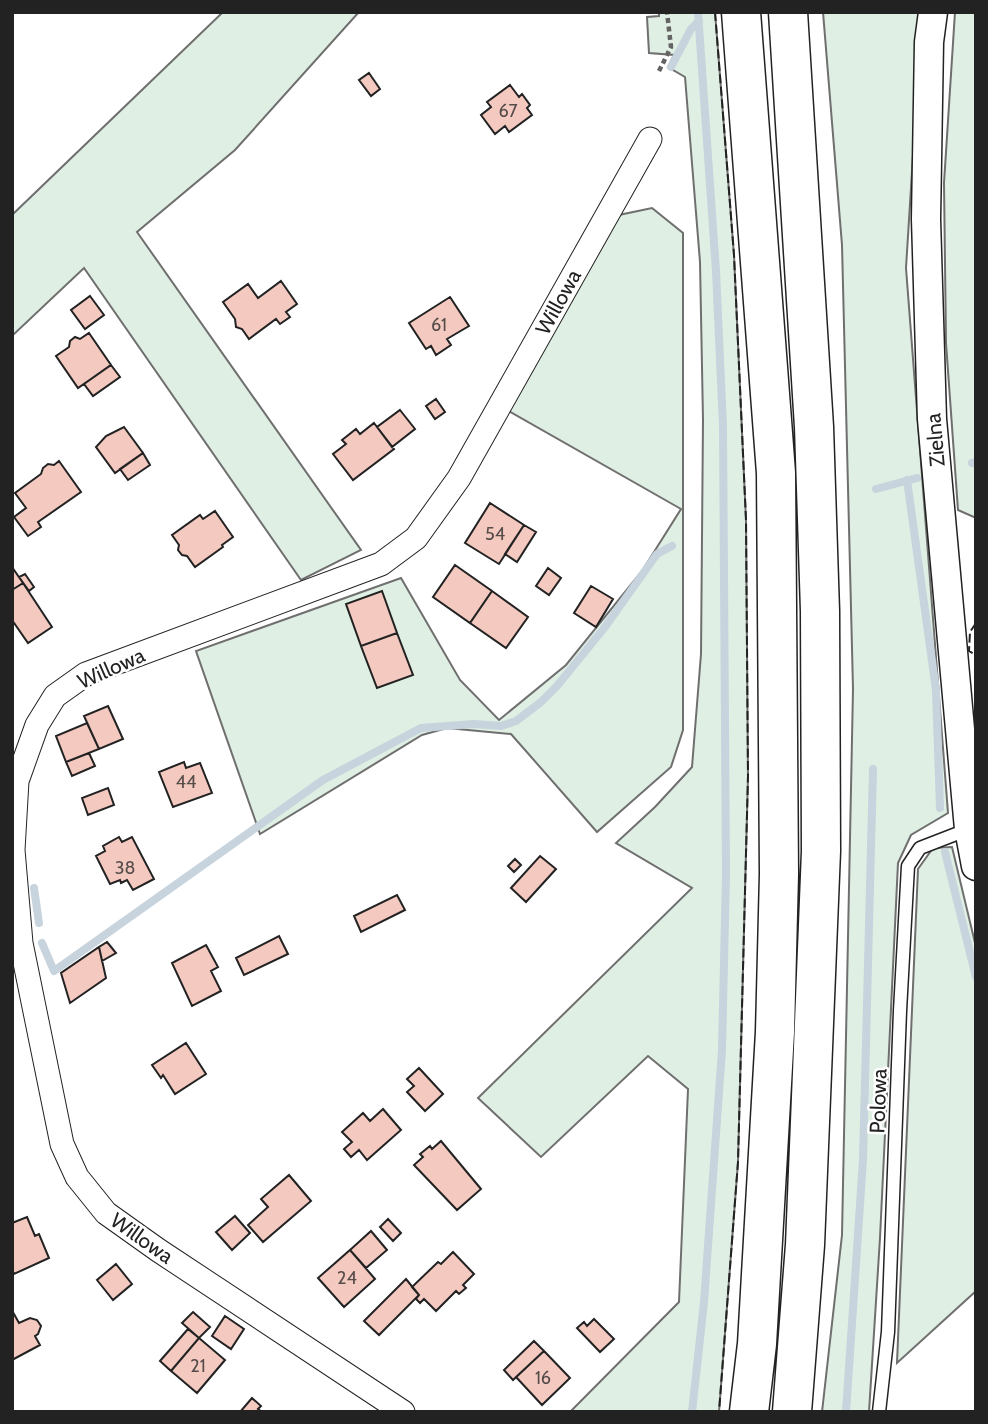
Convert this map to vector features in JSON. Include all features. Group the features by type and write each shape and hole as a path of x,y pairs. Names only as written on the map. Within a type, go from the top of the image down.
{"highway":[{"path":"741,12 775,473 779,874 775,1032 757,1344 749,1412"},
{"path":"788,12 814,427 820,611 821,824 805,1245 793,1412"}],"street":[{"name":"Zielna","path":"933,12 929,42 926,219 932,419 969,829 976,866"},
{"name":"Willowa","path":"402,1412 117,1221 106,1213 78,1177 62,1144 21,943 13,850 17,781 37,724 55,696 86,674 380,564 416,538 460,478 650,139"}],"lane":[{"name":"Polowa","path":"879,1412 888,1332 908,866 920,848 969,829"}],"path":[{"path":"659,71 671,47 667,12"}],"green space":[{"path":"223,12 359,12 235,150 137,232 361,550 301,580 84,268 12,336 12,215"},
{"path":"659,12 715,12 734,255 746,520 748,776 738,1162 719,1412 570,1412 679,1302 688,1089 648,1056 541,1157 478,1098 692,888 616,843 655,807 692,767 701,654 703,420 700,262 685,77 668,67 674,55 649,53 647,17 659,16"},
{"path":"823,12 922,12 906,268 948,813 911,835 898,863 869,1412 822,1412 842,1235 853,689 842,245"},
{"path":"955,12 976,12 976,518 958,510 946,343 944,183"},
{"path":"652,208 683,233 683,730 671,767 597,832 511,734 447,728 422,735 260,834 196,651 401,578 460,680 499,720 566,665 642,571 681,509 507,410 619,215"},
{"path":"952,847 976,947 976,1291 897,1363 918,869 933,848"}],"building":[{"path":"369,73 380,89 371,96 359,80"},
{"path":"510,85 519,97 522,94 530,105 527,108 532,115 509,132 505,126 495,134 481,115 491,107 487,102"},
{"path":"281,281 297,304 286,312 290,317 280,324 276,319 249,339 242,329 236,327 235,319 223,302 248,284 258,298"},
{"path":"90,296 104,315 85,329 71,310"},
{"path":"450,297 469,326 447,339 451,345 436,355 431,346 426,349 409,323"},
{"path":"89,333 111,365 78,388 56,356 69,347 70,341 75,337 80,339"},
{"path":"111,365 120,377 93,396 84,384"},
{"path":"436,399 445,412 435,419 426,406"},
{"path":"400,410 415,429 392,447 377,427"},
{"path":"374,423 394,449 353,480 333,454 346,444 342,440 356,429 360,434"},
{"path":"124,427 143,453 115,473 96,447 106,436"},
{"path":"143,453 150,465 128,480 120,469"},
{"path":"59,461 81,492 38,522 41,527 28,536 14,517 26,508 15,493 41,474 48,464 54,465"},
{"path":"490,503 524,525 499,564 465,543"},
{"path":"215,511 233,537 195,567 187,556 178,550 179,545 172,535 200,515 203,519"},
{"path":"524,525 536,532 517,562 505,554"},
{"path":"455,565 492,591 470,623 433,597"},
{"path":"12,567 23,583 12,590"},
{"path":"548,568 561,578 549,595 536,586"},
{"path":"25,574 34,587 29,591 19,577"},
{"path":"23,583 52,627 28,643 12,620 12,590"},
{"path":"591,586 613,599 596,627 574,613"},
{"path":"382,591 397,633 361,646 346,604"},
{"path":"492,591 528,617 506,648 470,623"},
{"path":"397,633 413,675 377,688 361,646"},
{"path":"108,706 123,739 99,749 84,716"},
{"path":"87,723 99,749 66,762 56,736"},
{"path":"89,753 95,766 72,776 66,762"},
{"path":"184,762 186,768 200,763 212,793 173,807 159,772"},
{"path":"108,788 114,805 88,815 82,798"},
{"path":"119,837 122,842 132,837 154,879 133,890 127,880 110,884 96,856 105,851 103,846"},
{"path":"540,856 556,869 526,902 511,888"},
{"path":"515,859 521,865 514,872 508,866"},
{"path":"397,895 405,910 361,932 354,916"},
{"path":"279,936 288,954 244,975 236,958"},
{"path":"107,942 116,953 102,961 99,947"},
{"path":"206,945 218,967 211,971 221,991 192,1006 172,963"},
{"path":"99,947 106,978 70,1003 61,973"},
{"path":"186,1043 206,1074 175,1094 163,1075 161,1078 152,1065"},
{"path":"419,1068 443,1094 425,1111 407,1092 414,1086 407,1079"},
{"path":"383,1109 401,1130 367,1160 359,1150 351,1157 344,1149 352,1142 342,1132 363,1113 370,1121"},
{"path":"441,1141 481,1189 457,1210 414,1165 423,1157 420,1154"},
{"path":"289,1175 311,1201 263,1242 248,1225 268,1207 261,1199"},
{"path":"235,1216 250,1233 232,1250 216,1232"},
{"path":"27,1217 35,1236 39,1234 49,1258 14,1274 12,1223"},
{"path":"388,1219 401,1233 393,1241 380,1227"},
{"path":"371,1231 387,1250 366,1268 350,1250"},
{"path":"350,1250 375,1279 344,1307 318,1278"},
{"path":"453,1252 474,1274 463,1285 466,1288 459,1294 456,1291 436,1311 424,1299 420,1303 416,1299 419,1295 412,1287 438,1262 441,1264"},
{"path":"116,1264 132,1284 113,1300 97,1280"},
{"path":"406,1279 419,1295 379,1335 364,1321"},
{"path":"193,1312 210,1327 199,1338 182,1323"},
{"path":"14,1314 19,1323 30,1318 37,1320 41,1326 35,1336 40,1345 12,1360 12,1316"},
{"path":"225,1316 244,1329 231,1349 212,1336"},
{"path":"594,1319 614,1339 600,1352 577,1328 584,1322 587,1326"},
{"path":"188,1329 199,1338 171,1371 160,1361"},
{"path":"199,1338 225,1360 197,1393 171,1371"},
{"path":"534,1341 544,1351 513,1380 504,1370"},
{"path":"544,1351 570,1378 542,1405 516,1377"},
{"path":"252,1398 261,1406 258,1409 262,1412 240,1412"}],"waterway":[{"path":"692,1412 704,1302 722,1050 726,875 723,426 716,271 698,12"},
{"path":"671,67 691,29 699,21"},
{"path":"972,463 976,462"},
{"path":"876,489 917,478"},
{"path":"907,480 936,690 940,808"},
{"path":"42,943 54,971 323,780 421,728 474,724 501,726 516,721 557,686 605,627 657,554 672,546"},
{"path":"846,1412 863,1160 873,769"},
{"path":"945,852 976,977"},
{"path":"34,888 39,923"}],"fence":[{"path":"715,12 734,255 746,520 748,776 738,1162 719,1412"},
{"path":"976,623 970,632 969,651 976,655"}]}
